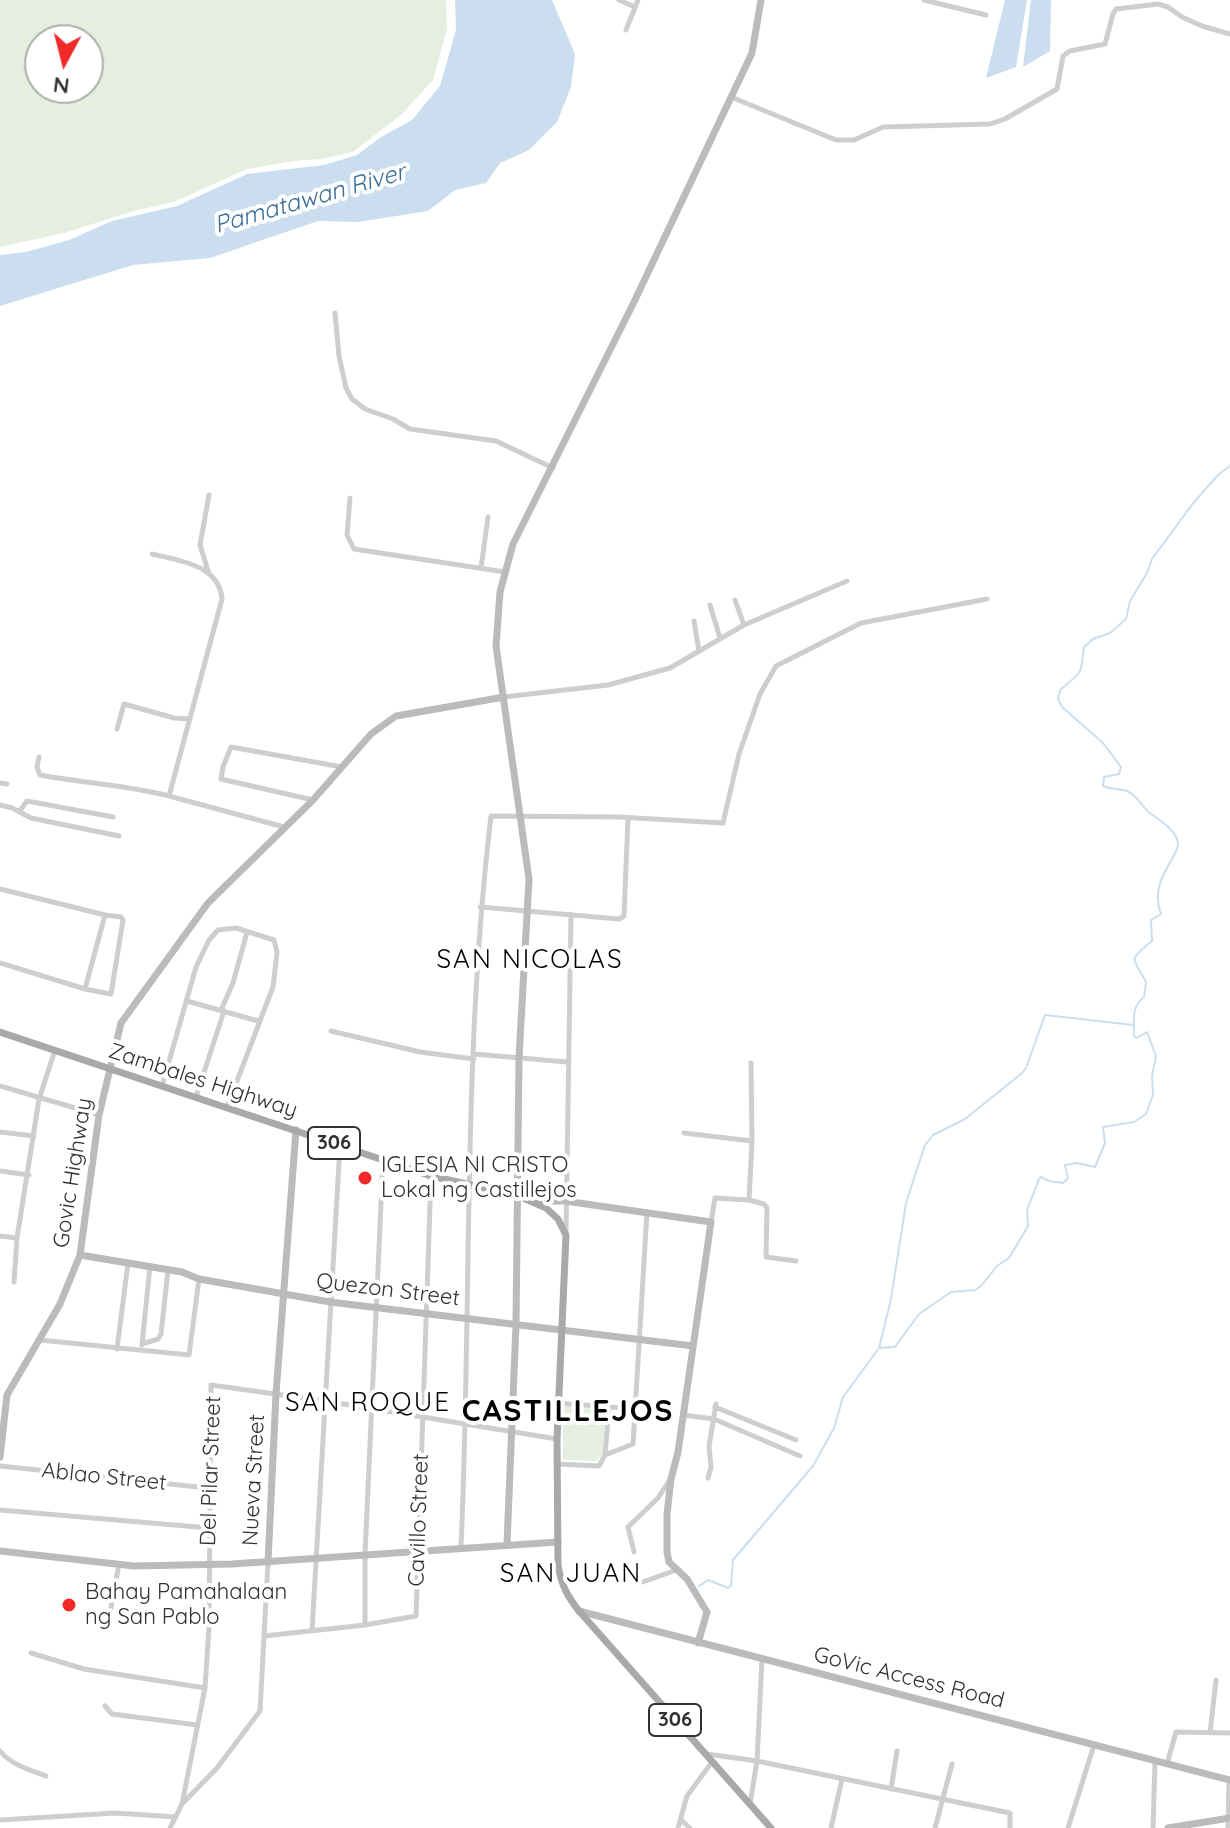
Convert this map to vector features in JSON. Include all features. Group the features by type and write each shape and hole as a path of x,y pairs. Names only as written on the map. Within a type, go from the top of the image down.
{"main road":[{"name":"Zambales Highway","path":"0,1032 431,1176 533,1201 558,1219 566,1235"},
{"name":"306","path":"566,1235 557,1439 560,1579 566,1595 579,1611 770,1828"}],"street":[{"path":"619,0 635,7"},
{"path":"626,30 638,0"},
{"path":"507,1544 516,1325 519,1058 529,879 496,646 498,610 513,544 553,468 752,53 761,0"},
{"path":"924,0 986,15"},
{"path":"731,97 836,140 854,140 883,127 975,126 1005,119 1057,89 1063,56 1070,51 1105,44 1116,9 1158,4 1202,26 1230,34"},
{"path":"335,313 346,388 352,399 365,409 410,429 496,441 553,468"},
{"path":"209,495 200,545 209,574"},
{"path":"350,498 347,535 354,549 505,572"},
{"path":"481,568 488,517"},
{"path":"152,554 192,564 221,584 222,599 169,796"},
{"path":"504,697 608,685 670,668 744,625 847,581"},
{"path":"461,1547 480,907 491,816 723,823 739,754 760,694 776,666 861,623 987,599"},
{"path":"735,600 744,625"},
{"path":"710,605 720,638"},
{"path":"694,621 699,651"},
{"name":"Govic Highway","path":"0,1457 1,1423 7,1395 60,1304 80,1255 99,1115 121,1023 208,903 313,800 371,734 396,716 504,697"},
{"path":"117,729 124,704 174,718 190,719"},
{"path":"313,800 221,779 231,747 342,767"},
{"path":"39,757 37,767 40,775 102,786 137,788 285,828"},
{"path":"19,812 27,801 113,817"},
{"path":"0,805 23,816 61,826 119,836"},
{"path":"480,907 619,919 624,916 628,818"},
{"path":"0,889 121,917 123,920 111,994 0,963"},
{"path":"566,1235 571,914"},
{"path":"85,989 105,915"},
{"path":"162,1086 196,967 209,940 218,930 236,928 274,940 277,952 273,987 227,1107"},
{"path":"196,1097 247,932"},
{"path":"187,1001 258,1021"},
{"path":"331,1031 420,1052 567,1062"},
{"path":"14,1282 17,1238 39,1099 55,1050"},
{"path":"749,1200 751,1063"},
{"path":"0,1086 99,1115"},
{"name":"Nueva Street","path":"182,1804 217,1768 260,1711 276,1394 296,1130"},
{"path":"0,1132 34,1136"},
{"path":"684,1133 752,1141"},
{"path":"312,1631 340,1145"},
{"path":"365,1625 365,1554 383,1160"},
{"path":"0,1171 29,1175"},
{"name":"Cavillo Street","path":"264,1636 416,1616 431,1176"},
{"path":"698,1643 707,1612 687,1579 669,1562 667,1514 715,1198 764,1204 767,1208 766,1257 796,1261"},
{"path":"533,1201 565,1201 711,1222"},
{"path":"605,1455 633,1444 647,1211"},
{"path":"0,1236 17,1238"},
{"name":"Quezon Street","path":"80,1255 168,1269 199,1279 330,1302 693,1346"},
{"path":"117,1349 128,1263"},
{"path":"142,1348 150,1266"},
{"path":"142,1348 161,1334 168,1269"},
{"path":"40,1340 189,1355 199,1279"},
{"name":"Del Pilar Street","path":"182,1804 205,1688 209,1627 211,1385 557,1439"},
{"path":"558,1403 636,1409"},
{"path":"708,1478 715,1406 796,1440"},
{"path":"557,1464 599,1466 605,1455 609,1407"},
{"path":"683,1415 714,1419 800,1456"},
{"name":"Ablao Street","path":"0,1466 208,1488"},
{"path":"634,1552 628,1527 658,1498 671,1479"},
{"path":"0,1510 209,1528"},
{"path":"0,1551 119,1564 208,1563 268,1562 558,1542"},
{"path":"108,1624 119,1564"},
{"path":"643,1582 676,1570"},
{"name":"GoVic Access Road","path":"579,1611 1230,1780"},
{"path":"31,1653 84,1669 205,1688"},
{"path":"750,1805 757,1761 762,1659"},
{"path":"1210,1733 1216,1680"},
{"path":"105,1706 112,1714 197,1725"},
{"path":"1167,1764 1176,1732 1230,1733"},
{"path":"1068,1828 1094,1744"},
{"path":"0,1751 24,1768 46,1776"},
{"path":"891,1789 897,1751"},
{"path":"705,1754 757,1761 1010,1813 1010,1828"},
{"path":"1153,1828 1155,1760"},
{"path":"678,1828 687,1796 712,1762"},
{"path":"935,1828 952,1764"},
{"path":"831,1828 842,1779"},
{"path":"1228,1828 1230,1780"},
{"path":"170,1828 182,1804"},
{"path":"0,1820 115,1813 176,1817"},
{"path":"1168,1828 1229,1818"},
{"path":"681,1820 690,1828"}],"green space":[{"path":"0,0 446,0 447,29 433,80 402,114 353,152 247,169 174,202 64,233 0,247"},
{"path":"563,1405 605,1407 603,1454 596,1461 563,1460"}],"water":[{"name":"Pamatawan River","path":"455,0 552,0 575,54 571,87 557,122 529,150 500,163 486,183 455,190 428,211 358,222 318,221 210,258 133,265 0,306 0,255 26,252 69,240 112,221 177,206 247,174 324,165 357,155 412,120 440,86 456,30"},
{"path":"1005,0 1027,0 1016,67 986,78"},
{"path":"1031,0 1051,0 1050,51 1023,67"}],"waterway":[{"path":"879,1348 895,1347 919,1314 951,1292 975,1290 1009,1258 1028,1226 1027,1210 1041,1177 1063,1183 1068,1178 1065,1165 1077,1163 1095,1167 1105,1143 1103,1127 1134,1122 1146,1114 1153,1095 1152,1076 1156,1056 1147,1032 1137,1038 1134,1036 1135,1010 1144,997 1146,982 1135,960 1152,941 1151,920 1161,914 1159,889 1178,845 1177,839 1169,827 1131,793 1103,786 1104,777 1119,774 1121,767 1103,743 1062,707 1058,699 1060,690 1079,673 1084,647 1093,639 1110,633 1126,619 1130,601 1152,559 1194,502 1230,466"},
{"path":"699,1586 708,1580 728,1588 731,1586 733,1560 813,1466 834,1428 843,1397 879,1348 891,1299 906,1203 925,1145 933,1135 965,1119 1022,1073 1045,1015 1133,1025"}],"place":[{"name":"IGLESIA NI CRISTO Lokal ng Castillejos","path":"365,1178"},
{"name":"Bahay Pamahalaan ng San Pablo","path":"69,1605"}],"district":[{"name":"SAN NICOLAS","path":"530,960"},
{"name":"SAN ROQUE","path":"368,1403"},
{"name":"CASTILLEJOS","path":"568,1412"},
{"name":"SAN JUAN","path":"571,1574"}]}
